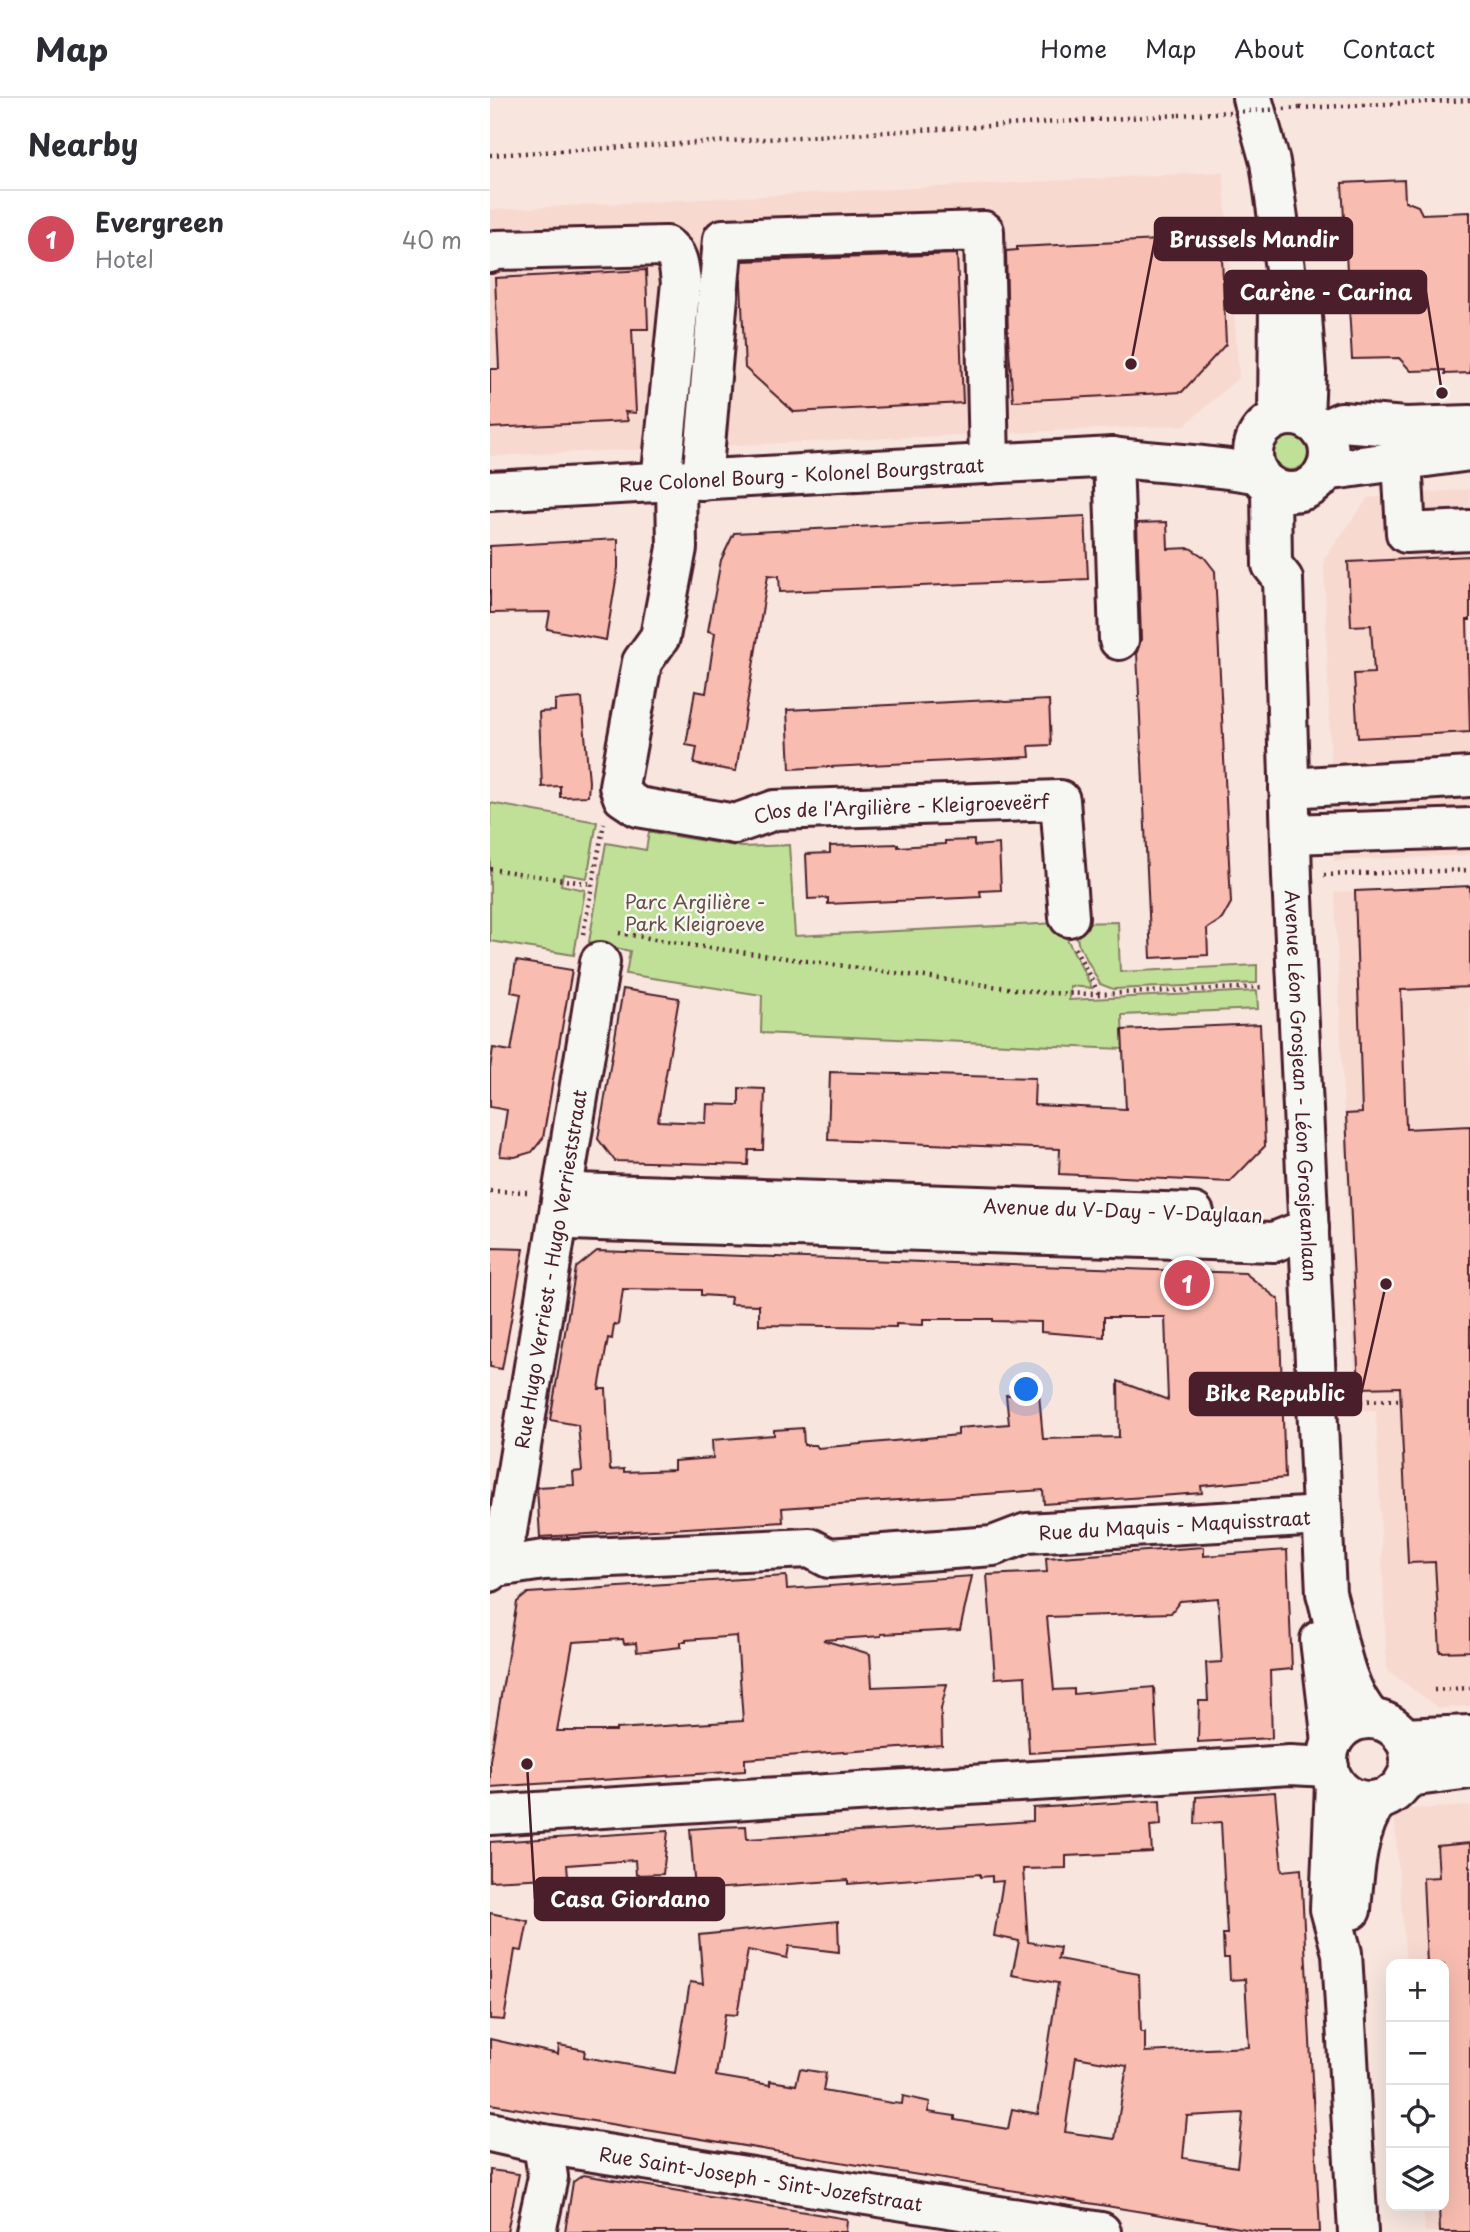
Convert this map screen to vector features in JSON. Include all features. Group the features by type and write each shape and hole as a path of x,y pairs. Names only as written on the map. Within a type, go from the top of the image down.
{"street":[{"path":"1252,98 1270,162 1287,283 1301,302 1306,372 1291,425 1253,454 1290,480 1329,450 1291,425"},
{"path":"680,481 723,239 984,232 989,464"},
{"path":"490,253 495,250 666,246 675,252 679,261 680,481 677,548 660,637 642,662 619,786 623,797"},
{"name":"Rue Colonel Bourg - Kolonel Bourgstraat","path":"1113,457 1149,444 1237,439 1291,425 1341,422 1406,427 1470,425"},
{"name":"Rue Colonel Bourg - Kolonel Bourgstraat","path":"490,491 1113,457 1192,464 1290,480 1402,459 1470,451"},
{"path":"1113,457 1119,640"},
{"path":"1402,459 1406,533 1470,530"},
{"name":"Avenue Léon Grosjean - Léon Grosjeanlaan","path":"1290,480 1272,565 1283,579 1292,877 1326,1593 1343,1663 1363,1709 1408,1748 1410,1759 1391,1790 1367,1818 1354,1871 1351,1913 1342,1953"},
{"path":"1289,788 1470,777"},
{"name":"Clos de l'Argilière - Kleigroeveërf","path":"623,797 638,807 736,824 775,810 1060,800 1069,917"},
{"path":"1291,834 1470,828"},
{"name":"Rue Hugo Verriest - Hugo Verrieststraat","path":"490,1569 508,1532 603,941"},
{"name":"Avenue du V-Day - V-Daylaan","path":"561,1206 575,1192 1274,1215 1309,1228"},
{"name":"Rue du Maquis - Maquisstraat","path":"490,1569 544,1560 810,1548 828,1558 993,1546 1027,1533 1322,1516"},
{"name":"Avenue Léon Grosjean - Léon Grosjeanlaan","path":"1326,1593 1319,1612 1332,1764 1330,1909 1342,1953 1358,2232"},
{"path":"1332,1764 1346,1726 1359,1720 1388,1729 1470,1735"},
{"path":"1332,1764 1351,1797 1362,1801 1391,1790 1416,1776 1470,1769"},
{"path":"490,1815 1332,1764"},
{"name":"Rue Saint-Joseph - Sint-Jozefstraat","path":"490,2132 543,2144 1101,2232"},
{"path":"537,2232 548,2177 543,2144"}],"path":[{"path":"490,155 1470,100"},
{"path":"623,797 606,815 584,927 603,941 734,952 1044,993 1099,994 1263,988"},
{"path":"490,869 592,884"},
{"path":"1292,877 1470,870"},
{"path":"1069,917 1070,937 1099,994"},
{"path":"1361,1401 1401,1400"},
{"path":"1434,1690 1470,1688"}],"shaded area":[{"path":"1223,172 1239,377 1185,425 490,456 490,210"},
{"path":"1470,489 1470,855 1334,861 1324,559 1368,498"},
{"path":"1470,886 1470,1706 1439,1708 1387,1670 1376,1410 1356,1410 1335,892"},
{"path":"1470,1806 1470,2232 1425,2232 1423,2211 1449,2211 1449,1959 1406,1959 1394,1810"}],"green space":[{"path":"1291,436 1303,441 1308,453 1303,465 1291,470 1279,465 1274,453 1279,441"},
{"path":"490,803 597,822 587,878 563,874 561,885 585,890 574,955 490,941"},
{"name":"Parc Argilière - Park Kleigroeve","path":"649,832 742,847 789,845 795,936 1059,923 1092,988 1070,986 1069,1000 1257,991 1258,1009 1122,1015 1123,1049 761,1033 762,995 626,974 630,951 589,942 606,843 646,850"},
{"path":"1118,922 1120,972 1257,965 1257,983 1113,989 1100,984 1078,943 1075,923"}],"building":[{"path":"1404,180 1405,201 1418,206 1422,214 1470,212 1470,373 1445,374 1445,370 1411,371 1399,358 1352,359 1342,183"},
{"path":"1221,237 1226,344 1182,392 1013,401 1006,251 1017,250 1017,247"},
{"path":"957,254 963,403 794,412 745,368 741,284 743,261"},
{"path":"646,270 648,329 632,329 636,413 625,412 628,421 490,428 490,369 499,369 495,278"},
{"path":"1085,516 1088,579 780,592 779,576 768,575 736,771 694,764 697,747 686,745 695,691 706,693 715,633 708,631 721,560 734,533"},
{"path":"1167,522 1168,549 1190,548 1204,557 1215,571 1231,903 1222,919 1207,929 1208,955 1151,958 1137,652 1141,639 1137,523"},
{"path":"618,539 618,568 606,640 547,629 550,612 490,613 490,546"},
{"path":"1470,556 1470,620 1467,620 1470,732 1358,738 1354,674 1374,673 1371,625 1351,626 1348,562"},
{"path":"582,698 588,796 560,797 560,786 542,787 539,712 555,711 555,700"},
{"path":"992,700 1049,700 1051,745 1029,746 1030,757 790,769 787,710"},
{"path":"974,840 974,846 999,844 1001,890 980,891 981,897 961,898 828,904 828,898 808,899 806,854 830,853 830,846 898,844 898,847"},
{"path":"1470,886 1470,987 1401,990 1406,1129 1470,1126 1470,1651 1440,1652 1435,1562 1408,1563 1400,1387 1359,1388 1346,1114 1362,1113 1355,891"},
{"path":"516,961 572,970 543,1138 532,1152 515,1157 500,1156 507,1110 490,1107 490,1069 493,1048 511,1051 521,994 511,992"},
{"path":"623,989 679,998 658,1121 706,1123 707,1104 739,1105 739,1088 765,1089 763,1150 749,1150 748,1165 615,1161 598,1139"},
{"path":"1260,1024 1265,1146 1230,1182 1059,1174 1060,1149 828,1140 830,1072 1035,1078 1034,1105 1126,1109 1122,1030"},
{"path":"490,1248 524,1249 502,1369 490,1367"},
{"path":"597,1251 1245,1273 1279,1300 1285,1478 1201,1486 1202,1493 1044,1504 1043,1490 782,1508 783,1522 540,1537 537,1487 574,1485 573,1472 582,1471 578,1425 550,1420 576,1268","holes":["623,1289 701,1290 701,1295 731,1297 730,1304 759,1305 759,1325 896,1327 896,1324 923,1325 923,1319 993,1319 1041,1322 1041,1332 1104,1337 1104,1317 1165,1317 1168,1400 1118,1381 1119,1437 1043,1439 1039,1394 1006,1395 1009,1424 958,1428 958,1435 818,1448 816,1445 804,1445 803,1428 774,1430 774,1435 712,1440 713,1458 674,1461 674,1470 610,1470 606,1389 599,1389 608,1338 612,1339 614,1324 618,1325"]},
{"path":"1204,1547 1204,1556 1287,1550 1292,1669 1270,1671 1272,1738 1198,1742 1199,1701 1208,1701 1206,1663 1222,1662 1218,1598 1180,1601 1171,1613 1047,1617 1054,1690 1074,1689 1074,1694 1154,1687 1157,1745 1029,1753 1025,1676 995,1678 987,1575 1047,1572 1046,1558"},
{"path":"786,1576 787,1589 972,1576 960,1630 823,1640 870,1654 872,1687 947,1684 941,1709 942,1745 745,1759 745,1771 490,1787 490,1760 517,1602 528,1593","holes":["737,1636 743,1721 616,1731 557,1731 573,1642 623,1639 624,1644 636,1643 637,1652 681,1647 681,1642 686,1640"]},
{"path":"1275,1792 1282,1871 1301,1869 1320,2232 1264,2232 490,2104 490,2039 558,2054 559,2045 585,2050 584,2057 675,2073 690,1982 703,1984 699,1935 838,1921 839,1952 789,1946 787,1958 748,1950 737,2015 725,2014 716,2076 770,2085 770,2081 796,2085 800,2069 826,2073 823,2091 902,2104 903,2096 930,2102 928,2112 955,2116 955,2120 1008,2129 1012,2109 1038,2114 1058,1983 1012,1975 1019,1941 994,1936 1003,1881 992,1882 992,1876 980,1877 980,1874 848,1884 848,1880 695,1890 690,1829 746,1826 747,1839 1033,1821 1033,1808 1160,1800 1161,1825 1150,1826 1152,1852 1066,1856 1066,1868 1023,1869 1028,1942 1060,1947 1058,1959 1139,1974 1141,2032 1145,2032 1145,2052 1249,2047 1245,1979 1230,1980 1229,1958 1224,1958 1223,1934 1227,1934 1221,1822 1195,1824 1196,1797","holes":["1076,2057 1127,2066 1115,2139 1065,2132","1243,2113 1237,2167 1183,2158 1187,2116"]},
{"path":"668,1831 663,1874 636,1875 635,1860 567,1865 568,1877 490,1881 490,1842"},
{"path":"1470,1843 1470,2232 1440,2232 1439,2211 1449,2211 1449,1959 1427,1959 1423,1878 1439,1877 1437,1846"},
{"path":"490,1913 528,1921 522,1951 515,1950 504,2020 490,2019"},
{"path":"490,2170 519,2174 507,2232 490,2232"},
{"path":"583,2175 847,2219 846,2232 565,2232 573,2182"}],"place":[{"name":"Brussels Mandir","path":"1131,364"},
{"name":"Carène - Carina","path":"1442,393"},
{"name":"Evergreen","path":"1187,1283"},
{"name":"Bike Republic","path":"1386,1284"},
{"name":"Casa Giordano","path":"527,1764"}]}
